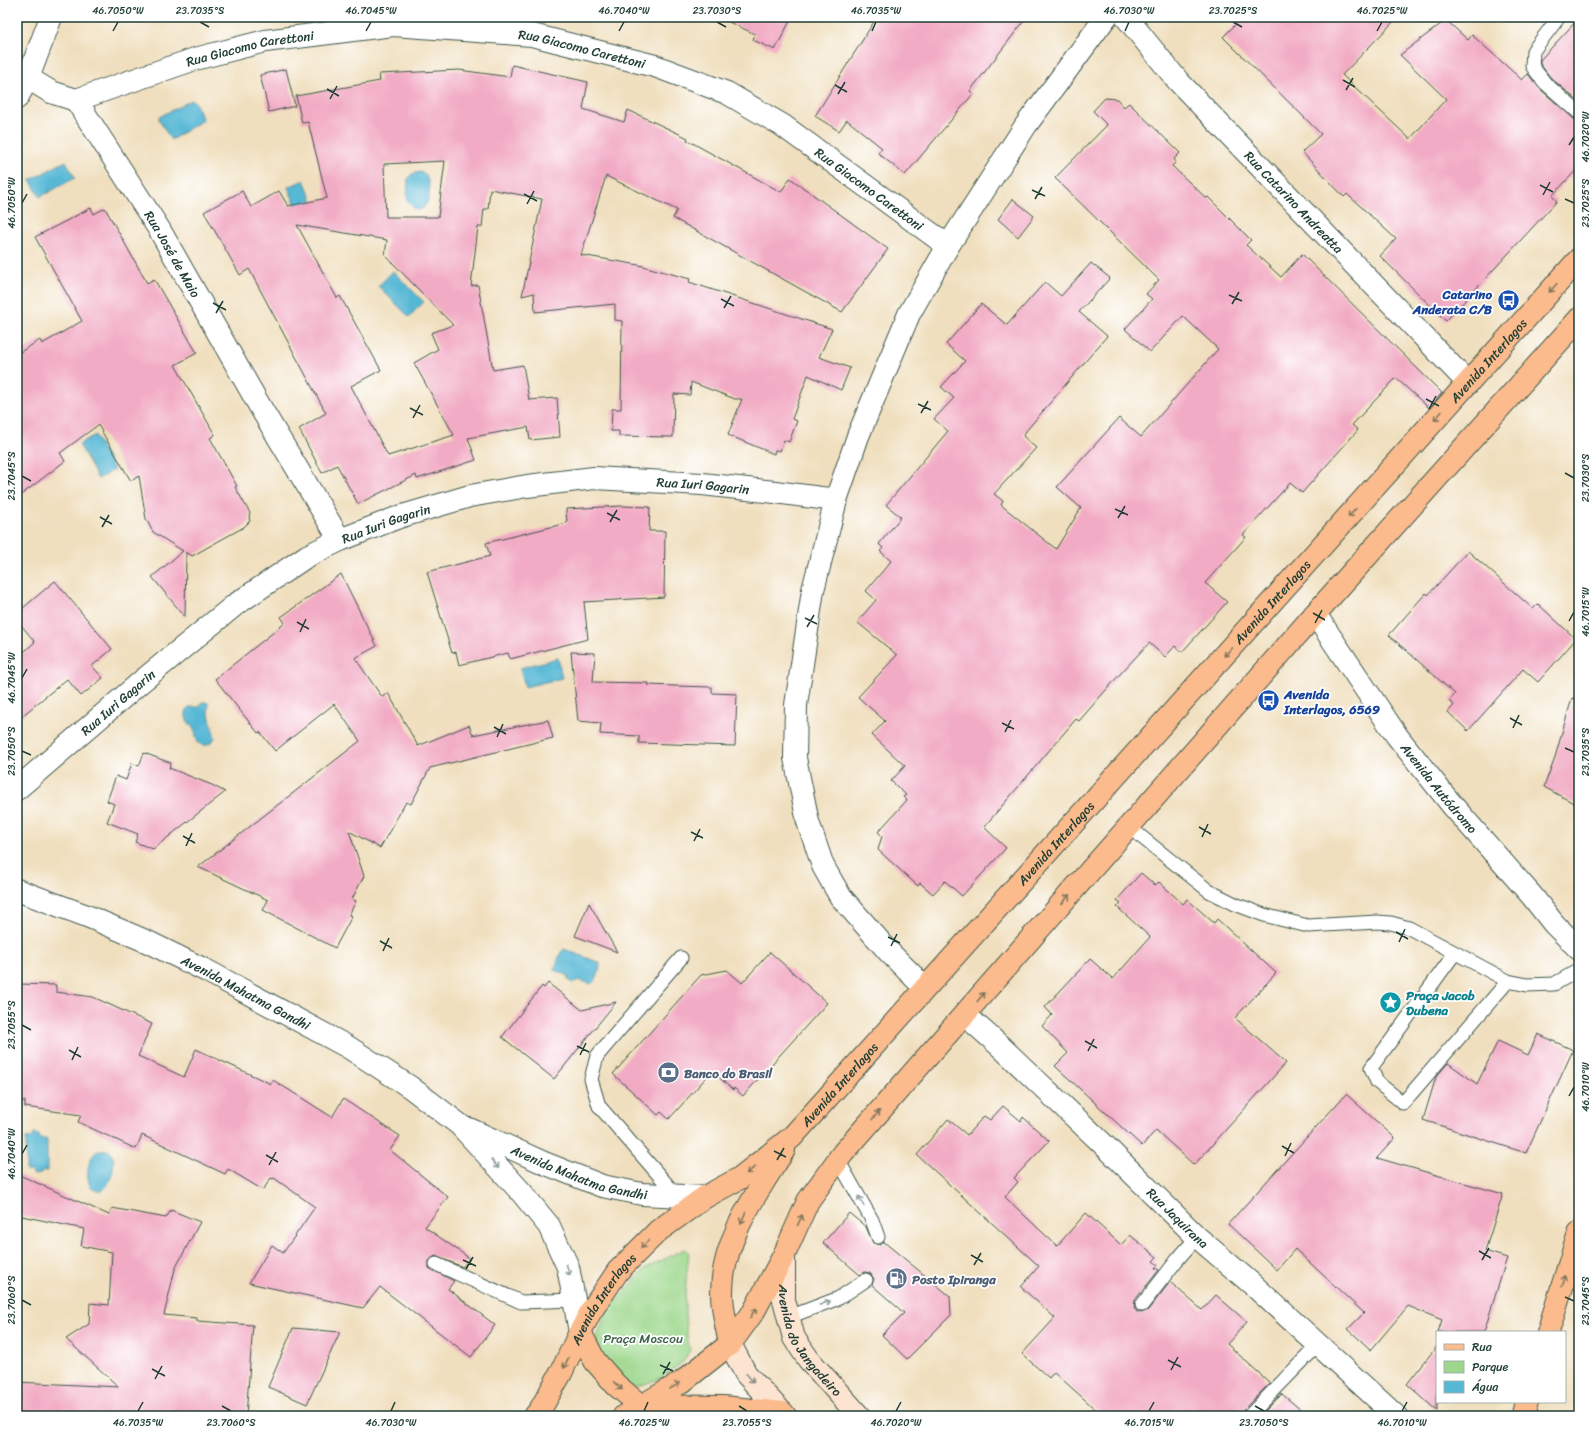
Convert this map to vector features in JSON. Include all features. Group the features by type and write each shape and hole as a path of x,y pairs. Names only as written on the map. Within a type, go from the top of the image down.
{"main road":[{"name":"Avenida Interlagos","path":"535,1416 561,1373 591,1311 618,1271 658,1231 705,1197 740,1178 792,1137 1579,259"},
{"path":"640,1413 730,1344 754,1311 784,1255 808,1201 838,1160 1315,614 1579,319"},
{"path":"730,1344 722,1294 724,1268 729,1251 744,1214 792,1137"},
{"path":"1548,1331 1579,1233"},
{"path":"580,1332 595,1361 640,1413"},
{"path":"1522,1416 1526,1403"},
{"path":"640,1413 723,1407 784,1415"}],"street":[{"path":"17,98 28,78 51,17"},
{"path":"925,988 889,952 840,896 823,866 808,822 795,758 796,705 813,590 836,500 858,436 909,314 948,246 1026,125 1106,17"},
{"name":"Rua Catarino Andreatta","path":"1126,17 1178,81 1468,383"},
{"name":"Rua Giacomo Carettoni","path":"76,100 195,58 265,41 393,25 532,35 655,66 728,93 782,124 948,246"},
{"path":"28,78 52,92 76,100"},
{"name":"Rua José de Maio","path":"76,100 159,230 262,410 340,540"},
{"name":"Rua Iuri Gagarin","path":"17,789 142,682 235,606 307,556 340,540 399,517 470,496 527,486 594,478 702,484 836,500"},
{"name":"Avenida Autódromo","path":"1315,614 1397,736 1452,805 1532,896 1554,924 1579,949"},
{"name":"Avenida Mahatma Gandhi","path":"17,890 87,916 148,942 207,971 348,1047 410,1087 460,1125 522,1193 549,1226 568,1267 580,1332"},
{"name":"Rua Jaquirana","path":"965,1015 1097,1138 1198,1237 1252,1284 1396,1416"},
{"name":"Avenida Mahatma Gandhi","path":"460,1125 544,1163 602,1186 642,1194 705,1197"},
{"name":"Avenida do Jangadeiro","path":"784,1255 784,1300 794,1338 809,1360 859,1416"},
{"path":"730,1344 746,1374 784,1415"}],"lane":[{"path":"1560,17 1533,51 1532,66 1546,83 1579,113"},
{"path":"1129,828 1209,891 1235,904 1264,915 1308,926 1377,922 1391,923 1409,928 1508,981 1527,985 1554,984 1579,970"},
{"path":"1455,953 1371,1068 1377,1082 1403,1103 1508,981"},
{"path":"677,1196 599,1106 591,1079 597,1056 681,958"},
{"path":"838,1160 872,1220 878,1237"},
{"path":"1142,1305 1177,1260 1198,1237"},
{"path":"436,1264 520,1302 574,1300"},
{"path":"789,1317 839,1298 866,1280"},
{"path":"1249,1416 1318,1345"}],"green space":[{"name":"Praça Moscou","path":"685,1249 689,1253 685,1289 685,1314 687,1338 690,1350 684,1361 661,1378 636,1387 619,1381 601,1359 596,1339 607,1311 646,1268"}],"water":[{"path":"191,100 195,102 203,120 171,140 159,120 159,117"},
{"path":"66,161 75,178 40,197 30,180"},
{"path":"420,172 424,173 427,177 429,194 426,204 419,210 414,208 407,200 408,179 412,174"},
{"path":"304,180 317,211 301,218 288,187"},
{"path":"393,271 424,302 409,317 378,286"},
{"path":"95,435 114,470 98,479 79,444"},
{"path":"558,658 562,678 525,687 520,668"},
{"path":"202,702 209,704 208,710 215,738 211,743 204,746 198,743 194,730 186,718 187,709 190,707 199,707"},
{"path":"564,949 600,963 598,975 591,984 579,980 573,983 569,981 567,975 554,970 561,952"},
{"path":"35,1134 39,1135 40,1139 47,1139 47,1171 42,1171 41,1174 34,1175 31,1171 26,1171 26,1139 32,1138"},
{"path":"99,1150 109,1151 113,1157 111,1178 106,1187 100,1191 91,1188 88,1178 88,1168 90,1162 95,1153"}],"building":[{"path":"718,17 792,17 775,50 753,40 755,34"},
{"path":"877,17 1027,17 970,91 973,94 905,175 878,153 882,148 847,120 839,131 815,116"},
{"path":"1243,17 1398,17 1342,75 1410,139 1446,99 1400,55 1446,20 1468,40 1472,35 1522,80 1528,74 1540,89 1574,119 1579,121 1579,167 1552,196 1557,201 1446,321 1380,256 1396,239 1347,194 1344,197 1302,152 1321,134 1223,37"},
{"path":"1579,18 1579,102 1551,78 1540,64 1540,60"},
{"path":"512,65 588,82 583,109 624,122 628,110 688,138 687,140 781,192 790,178 888,249 842,312 673,218 677,210 606,176 581,255 639,265 690,279 689,282 832,329 819,357 850,368 841,390 808,375 792,419 797,421 789,442 784,440 780,451 775,450 774,454 728,435 742,399 735,399 691,382 690,395 674,394 673,437 619,436 619,431 611,431 612,409 621,409 622,321 615,320 615,304 535,312 534,293 522,296 542,199 490,189 488,209 484,209 482,227 478,227 471,286 478,285 493,370 523,365 529,400 557,398 560,437 530,440 528,427 468,438 476,460 417,479 416,475 358,504 337,465 322,473 299,429 326,413 249,269 240,275 204,212 242,191 251,207 279,191 288,206 327,198 308,122 302,123 296,96 380,81 379,74 459,70 510,77","holes":["445,161 438,217 386,217 384,164","297,225 387,240 385,255 453,325 431,333 438,349 414,363 454,435 388,456 351,386 381,370 340,296 337,298"]},
{"path":"286,69 295,106 269,112 260,75"},
{"path":"1105,98 1117,99 1124,107 1129,103 1180,153 1174,159 1176,162 1172,166 1206,198 1208,197 1251,240 1246,245 1281,277 1302,254 1442,393 1429,408 1396,378 1352,425 1358,430 1302,493 1290,483 1243,535 1246,537 1205,583 1227,602 1182,652 1175,646 1165,657 1149,643 1079,721 1076,719 984,827 1006,848 962,896 945,881 933,894 920,883 918,886 878,850 882,836 878,832 907,800 903,797 906,795 891,781 905,766 872,735 885,721 858,697 897,655 857,622 876,600 866,591 891,561 880,551 883,548 879,544 901,517 886,505 948,431 934,419 954,398 941,387 965,361 946,344 981,304 1007,325 1045,282 1061,296 1091,263 1110,278 1079,312 1107,336 1026,431 1023,436 1036,448 994,494 1003,501 1001,505 1056,549 1081,508 1057,487 1119,418 1141,437 1218,349 1183,316 1150,352 1125,329 1152,299 1146,294 1159,280 1055,178 1107,125 1093,111"},
{"path":"1013,199 1034,216 1018,237 998,219"},
{"path":"91,208 94,214 105,208 147,283 154,279 197,353 175,365 215,435 210,438 237,486 235,487 250,513 250,521 244,527 192,556 186,552 185,617 152,577 183,551 153,532 146,519 139,476 131,481 98,425 60,453 65,461 17,498 17,354 40,340 42,344 82,321 35,237"},
{"path":"621,506 650,507 649,531 665,531 664,597 584,602 588,639 510,659 508,653 459,665 456,652 452,653 427,572 490,556 486,543 567,523 566,509"},
{"path":"1468,551 1533,609 1538,604 1576,639 1538,682 1523,669 1468,731 1448,712 1454,705 1449,701 1455,694 1389,635 1426,593 1428,595"},
{"path":"341,574 377,646 355,658 382,697 388,693 418,746 469,725 473,735 548,720 553,738 430,768 411,804 406,802 380,848 349,831 364,876 352,899 356,901 349,915 352,916 335,948 263,910 268,900 198,867 360,741 334,704 275,751 260,732 258,733 215,679 285,623 281,617"},
{"path":"55,581 112,649 92,666 103,678 81,696 67,679 17,720 17,658 35,642 17,620 17,613"},
{"path":"571,652 595,653 593,682 649,683 648,685 712,687 712,693 737,694 735,746 639,743 639,736 600,734 601,723 578,721"},
{"path":"1572,698 1579,699 1579,806 1544,787 1555,757"},
{"path":"144,753 171,763 169,768 212,785 225,792 153,849 135,842 138,834 107,822 114,804 107,801 116,776 126,780 132,763 139,766"},
{"path":"1141,873 1155,885 1159,882 1183,904 1187,899 1214,923 1217,919 1276,973 1235,1018 1286,1063 1194,1165 1156,1130 1142,1146 1055,1066 1068,1053 1042,1026 1052,1015 1045,1007 1090,959 1113,979 1150,937 1117,907 1121,903 1117,900"},
{"path":"589,903 617,952 575,936"},
{"path":"770,952 827,1003 743,1096 734,1088 733,1090 712,1071 669,1119 661,1112 658,1115 613,1074 701,975 727,970 742,983"},
{"path":"548,983 582,1010 616,1002 554,1079 502,1037 542,986 544,988"},
{"path":"17,984 56,985 56,992 93,997 152,1024 138,1056 184,1077 196,1049 271,1084 273,1080 332,1117 343,1099 400,1136 390,1150 448,1197 425,1227 469,1258 463,1267 435,1256 429,1261 429,1268 454,1281 448,1289 495,1325 471,1357 380,1287 363,1308 249,1283 272,1245 283,1253 315,1207 274,1178 271,1178 263,1190 228,1169 225,1174 142,1135 136,1149 78,1122 81,1115 25,1107 25,1101 17,1101"},
{"path":"1538,1034 1573,1050 1526,1153 1423,1120 1436,1077 1448,1063 1477,1084 1498,1041 1528,1055"},
{"path":"1346,1094 1395,1138 1377,1158 1503,1194 1485,1251 1507,1258 1484,1331 1438,1331 1442,1320 1408,1306 1371,1350 1348,1329 1364,1313 1295,1249 1277,1270 1228,1224"},
{"path":"1003,1106 1021,1121 1023,1117 1049,1141 1014,1178 1018,1182 1005,1197 1057,1246 1086,1213 1121,1245 1130,1235 1157,1257 1153,1261 1158,1265 1155,1268 1159,1270 1135,1300 1134,1308 1137,1312 1141,1313 1148,1310 1170,1282 1202,1310 1216,1295 1247,1322 1227,1344 1270,1383 1243,1410 1241,1416 1103,1416 1054,1372 1049,1378 1022,1354 1055,1318 1021,1287 1039,1266 917,1155 948,1119 967,1135 984,1116 990,1120"},
{"path":"17,1174 109,1215 112,1208 166,1218 171,1210 200,1222 175,1269 164,1315 197,1318 197,1321 253,1325 246,1416 17,1416 17,1382 119,1387 66,1339 89,1324 90,1303 109,1305 112,1252 81,1246 84,1229 17,1215"},
{"path":"849,1213 866,1227 873,1243 880,1245 884,1242 950,1296 951,1315 907,1359 882,1335 904,1313 872,1285 874,1279 870,1273 865,1272 860,1275 823,1243"},
{"path":"293,1328 340,1332 307,1404 268,1387"},
{"path":"1436,1347 1437,1411 1407,1384"},
{"path":"1282,1394 1308,1416 1260,1416"}],"place":[{"name":"Catarino Anderata C/B","path":"1508,301"},
{"name":"Avenida Interlagos, 6569","path":"1268,701"},
{"name":"Praça Jacob Dubena","path":"1391,1002"},
{"name":"Banco do Brasil","path":"669,1073"},
{"name":"Posto Ipiranga","path":"897,1279"}]}
